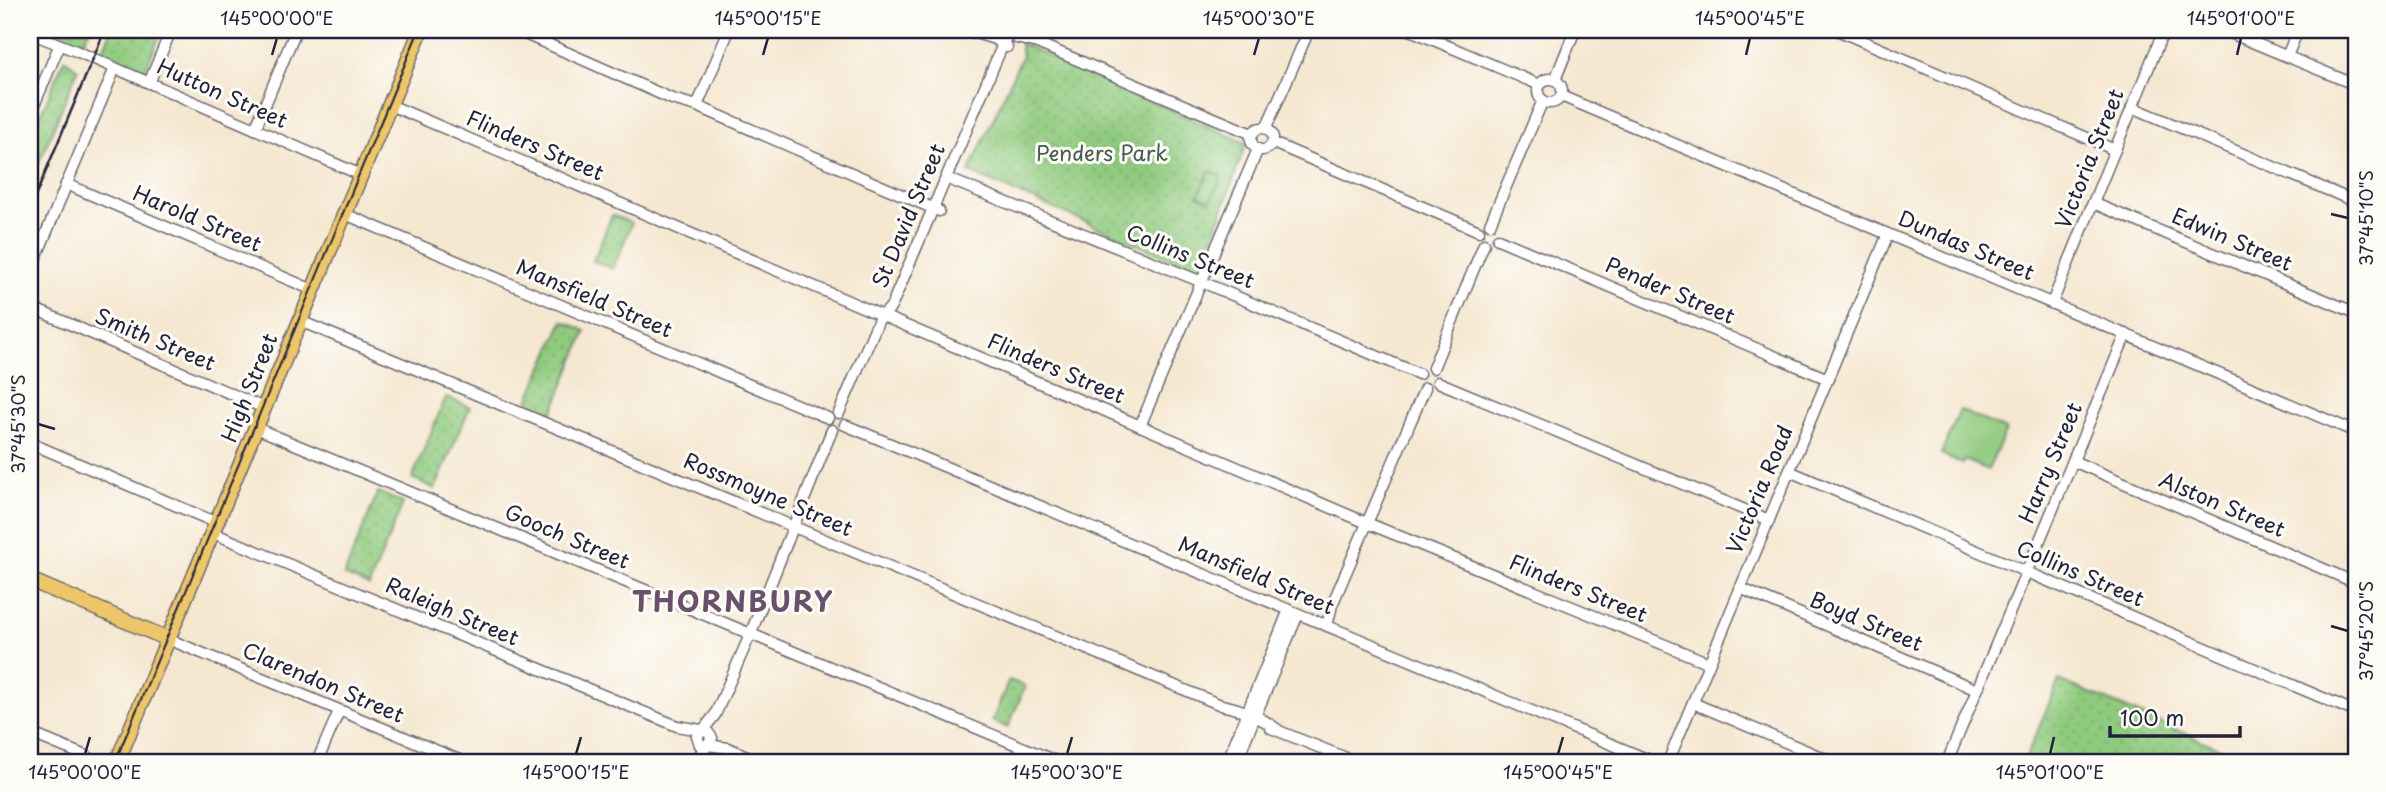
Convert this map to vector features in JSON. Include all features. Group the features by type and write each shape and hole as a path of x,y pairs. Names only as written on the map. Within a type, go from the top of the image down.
{"main road":[{"name":"High Street","path":"117,762 421,30"},
{"path":"30,580 168,639"}],"street":[{"path":"149,83 171,30"},
{"path":"255,129 296,30"},
{"path":"516,30 936,210"},
{"path":"696,106 729,30"},
{"path":"965,30 1004,47"},
{"path":"1266,128 1309,30"},
{"path":"1409,30 1540,85"},
{"path":"1555,80 1575,30"},
{"path":"1837,30 2115,150"},
{"name":"Victoria Street","path":"2052,303 2164,30"},
{"path":"2223,30 2356,85"},
{"path":"2287,56 2298,30"},
{"path":"1012,32 1252,134"},
{"name":"St David Street","path":"839,413 879,319 888,317 1012,32"},
{"name":"Hutton Street","path":"38,33 60,46 360,175"},
{"path":"30,115 60,46"},
{"path":"30,272 115,68"},
{"path":"1548,79 1555,80 1560,85 1561,96 1553,102 1543,100 1538,92 1540,85 1548,79"},
{"name":"Dundas Street","path":"1561,96 2356,432"},
{"path":"1484,244 1479,237 1479,231 1490,224 1543,100"},
{"name":"Flinders Street","path":"390,105 1367,523 1709,663"},
{"path":"2132,107 2356,202"},
{"path":"1266,128 1272,133 1272,144 1267,149 1258,149 1253,144 1252,134 1258,129 1266,128"},
{"path":"1272,144 1479,231"},
{"path":"1140,426 1258,149"},
{"name":"Collins Street","path":"949,179 1419,374"},
{"name":"Harold Street","path":"66,184 313,290"},
{"name":"Edwin Street","path":"2093,203 2356,313"},
{"name":"Mansfield Street","path":"345,214 830,424"},
{"path":"1484,244 1498,239 1497,230 1490,224"},
{"name":"Victoria Road","path":"1668,762 1888,233"},
{"name":"Pender Street","path":"1498,239 1828,379"},
{"path":"1433,368 1484,244"},
{"name":"Smith Street","path":"30,307 264,408"},
{"name":"Rossmoyne Street","path":"300,321 1356,762"},
{"name":"Harry Street","path":"1947,762 2126,334"},
{"path":"1426,368 1433,368 1437,372 1438,382 1432,388 1425,388 1420,384 1419,374 1426,368"},
{"path":"1438,382 1769,520"},
{"path":"1323,624 1425,388"},
{"path":"696,759 750,635 834,413 844,417 845,425 838,430 830,424"},
{"name":"Mansfield Street","path":"845,425 1654,762"},
{"name":"Gooch Street","path":"256,428 1058,762"},
{"name":"Raleigh Street","path":"30,443 215,528 761,762"},
{"name":"Alston Street","path":"2073,461 2356,583"},
{"name":"Collins Street","path":"1789,471 2356,712"},
{"name":"Boyd Street","path":"1740,588 1977,690"},
{"path":"1236,762 1250,718 1294,612"},
{"name":"Clarendon Street","path":"168,639 464,762"},
{"path":"1693,703 1833,762"},
{"path":"317,762 339,711"},
{"path":"1227,762 1250,718"},
{"path":"30,733 94,762"}],"green space":[{"path":"49,30 89,30 82,46"},
{"path":"111,30 162,30 145,71 102,53"},
{"name":"Penders Park","path":"1020,43 1246,143 1201,272 969,172 1022,56"},
{"path":"64,59 78,69 30,184 30,140"},
{"path":"1210,171 1222,177 1210,201 1198,195"},
{"path":"612,215 632,223 613,269 593,261"},
{"path":"563,321 586,331 552,413 527,403"},
{"path":"446,397 470,407 435,489 412,478"},
{"path":"1960,410 2006,430 1988,470 1965,460 1963,464 1941,454"},
{"path":"378,492 403,503 369,586 344,575"},
{"path":"1009,680 1025,686 1008,728 992,721"},
{"path":"2059,680 2252,762 2024,762"}],"tram line":[{"path":"115,762 419,30"}],"railway":[{"path":"30,209 105,30"}],"district":[{"name":"THORNBURY","path":"733,602"}]}
